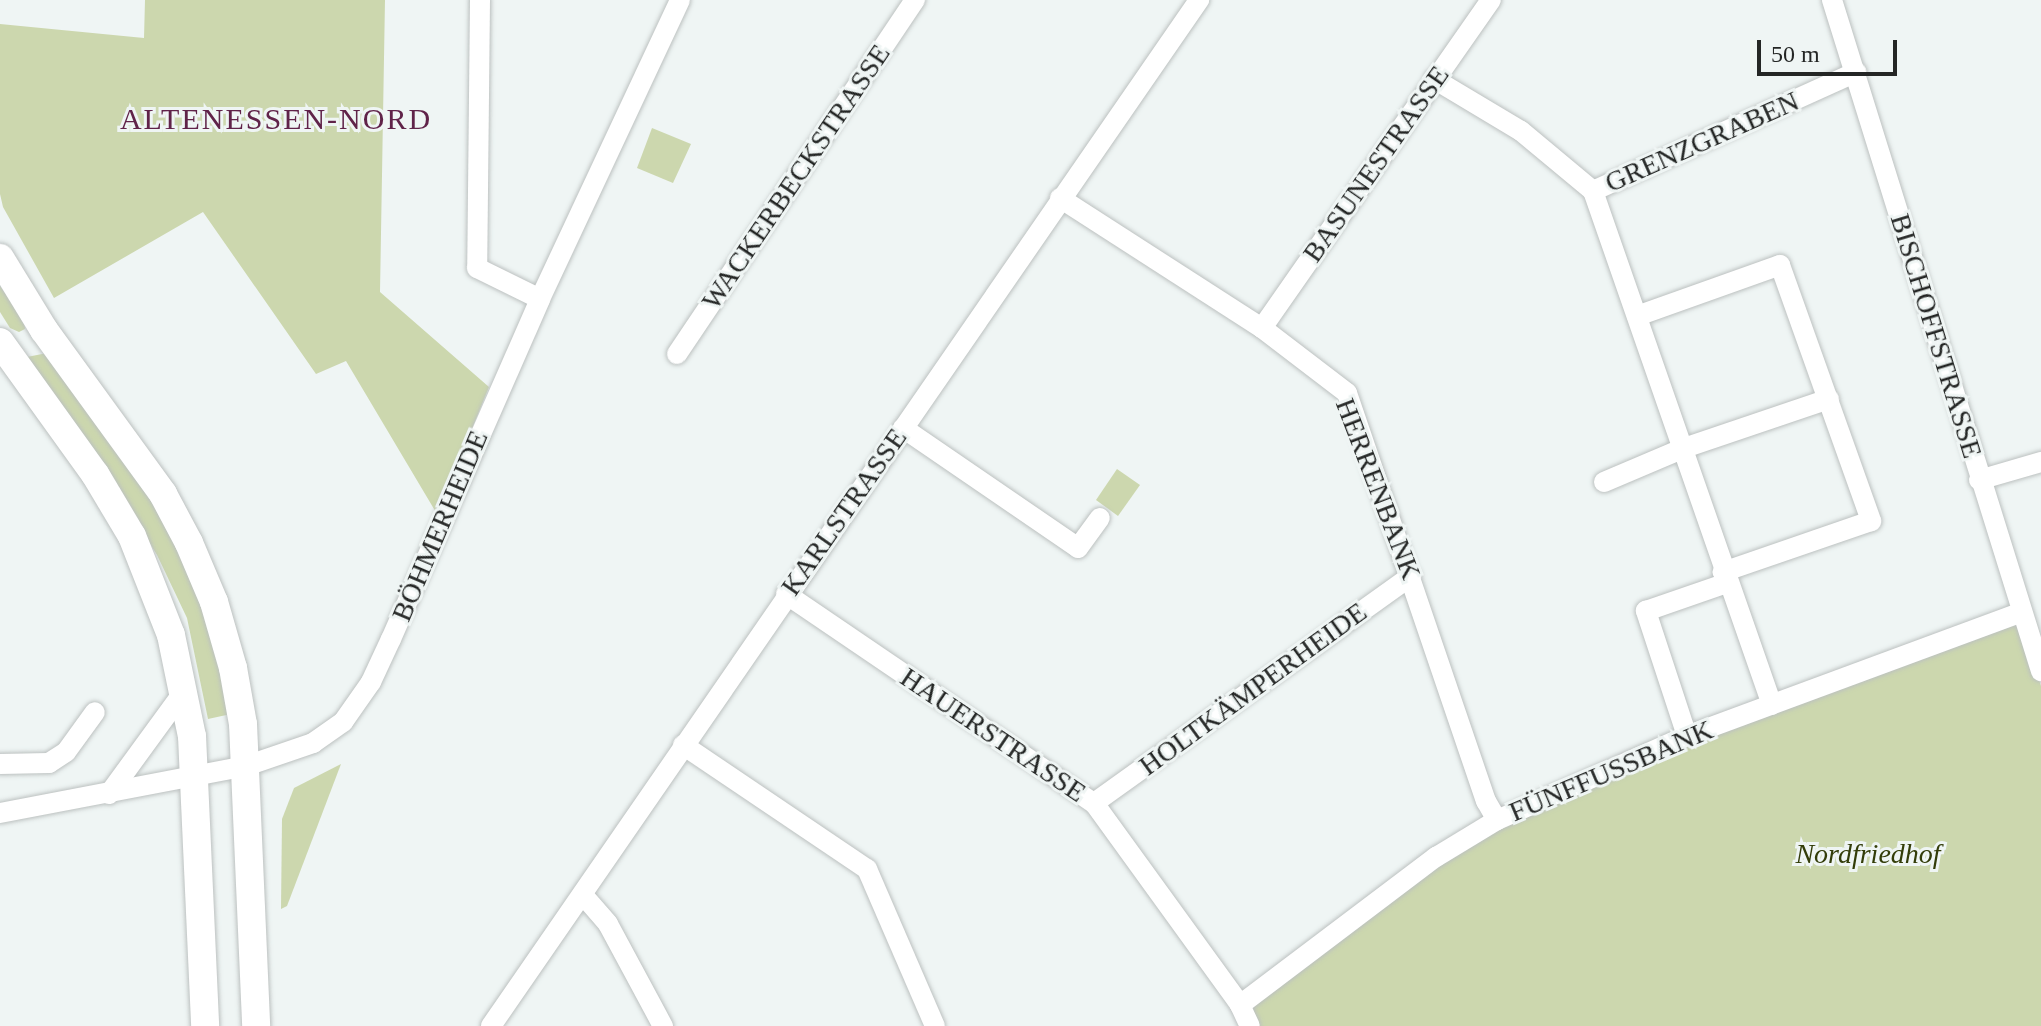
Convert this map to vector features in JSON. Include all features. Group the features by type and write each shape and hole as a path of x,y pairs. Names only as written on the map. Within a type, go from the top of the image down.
{"main road":[{"path":"0,258 44,330 142,463 189,543 214,602 233,668 246,766 256,1026"},
{"path":"0,341 25,339 44,330"},
{"path":"0,341 95,474 132,536 171,635 184,691 195,778 205,1026"}],"street":[{"path":"480,0 477,268 540,299"},
{"name":"BÖHMERHEIDE","path":"0,813 246,766 294,751 343,722 371,682 540,299 680,0"},
{"name":"WACKERBECKSTRASSE","path":"677,354 915,0"},
{"name":"KARLSTRASSE","path":"491,1026 786,594 1199,0"},
{"name":"BASUNESTRASSE","path":"1262,328 1491,0"},
{"name":"BISCHOFFSTRASSE","path":"1832,0 2041,671"},
{"name":"GRENZGRABEN","path":"1593,191 1856,72"},
{"path":"1434,79 1521,131 1593,191 1772,705"},
{"name":"HERRENBANK","path":"1060,198 1262,328 1347,393 1486,801 1497,820"},
{"path":"1637,316 1780,265 1871,521 1646,611 1687,736"},
{"path":"1604,482 1684,448 1829,399"},
{"path":"903,428 1078,548 1100,518"},
{"path":"1979,480 2041,462"},
{"name":"HOLTKÄMPERHEIDE","path":"1094,803 1411,576"},
{"name":"HAUERSTRASSE","path":"786,594 1094,803 1240,1005 1250,1026"},
{"name":"FÜNFFUSSBANK","path":"1240,1005 1436,857 1497,820 1687,736 2022,612"},
{"path":"109,794 184,691"},
{"path":"0,764 49,763 66,752 95,712"},
{"path":"683,745 867,869 935,1026"},
{"path":"583,895 608,924 663,1026"}],"green space":[{"path":"145,0 385,0 380,292 489,387 437,514 346,361 316,374 203,212 54,298 3,207 0,194 0,24 144,38"},
{"path":"652,128 691,144 673,183 637,168"},
{"path":"0,286 24,319 25,329 19,332 10,328 0,312"},
{"path":"47,353 153,498 203,598 231,714 208,719 187,618 157,555 104,469 22,358"},
{"path":"1117,469 1140,485 1118,516 1096,500"},
{"name":"Nordfriedhof","path":"2019,618 2041,686 2041,1026 1251,1026 1241,1005 1436,860 1591,780"},
{"path":"341,764 287,906 281,909 282,819 294,788"}],"district":[{"name":"ALTENESSEN-NORD","path":"276,119"}]}
